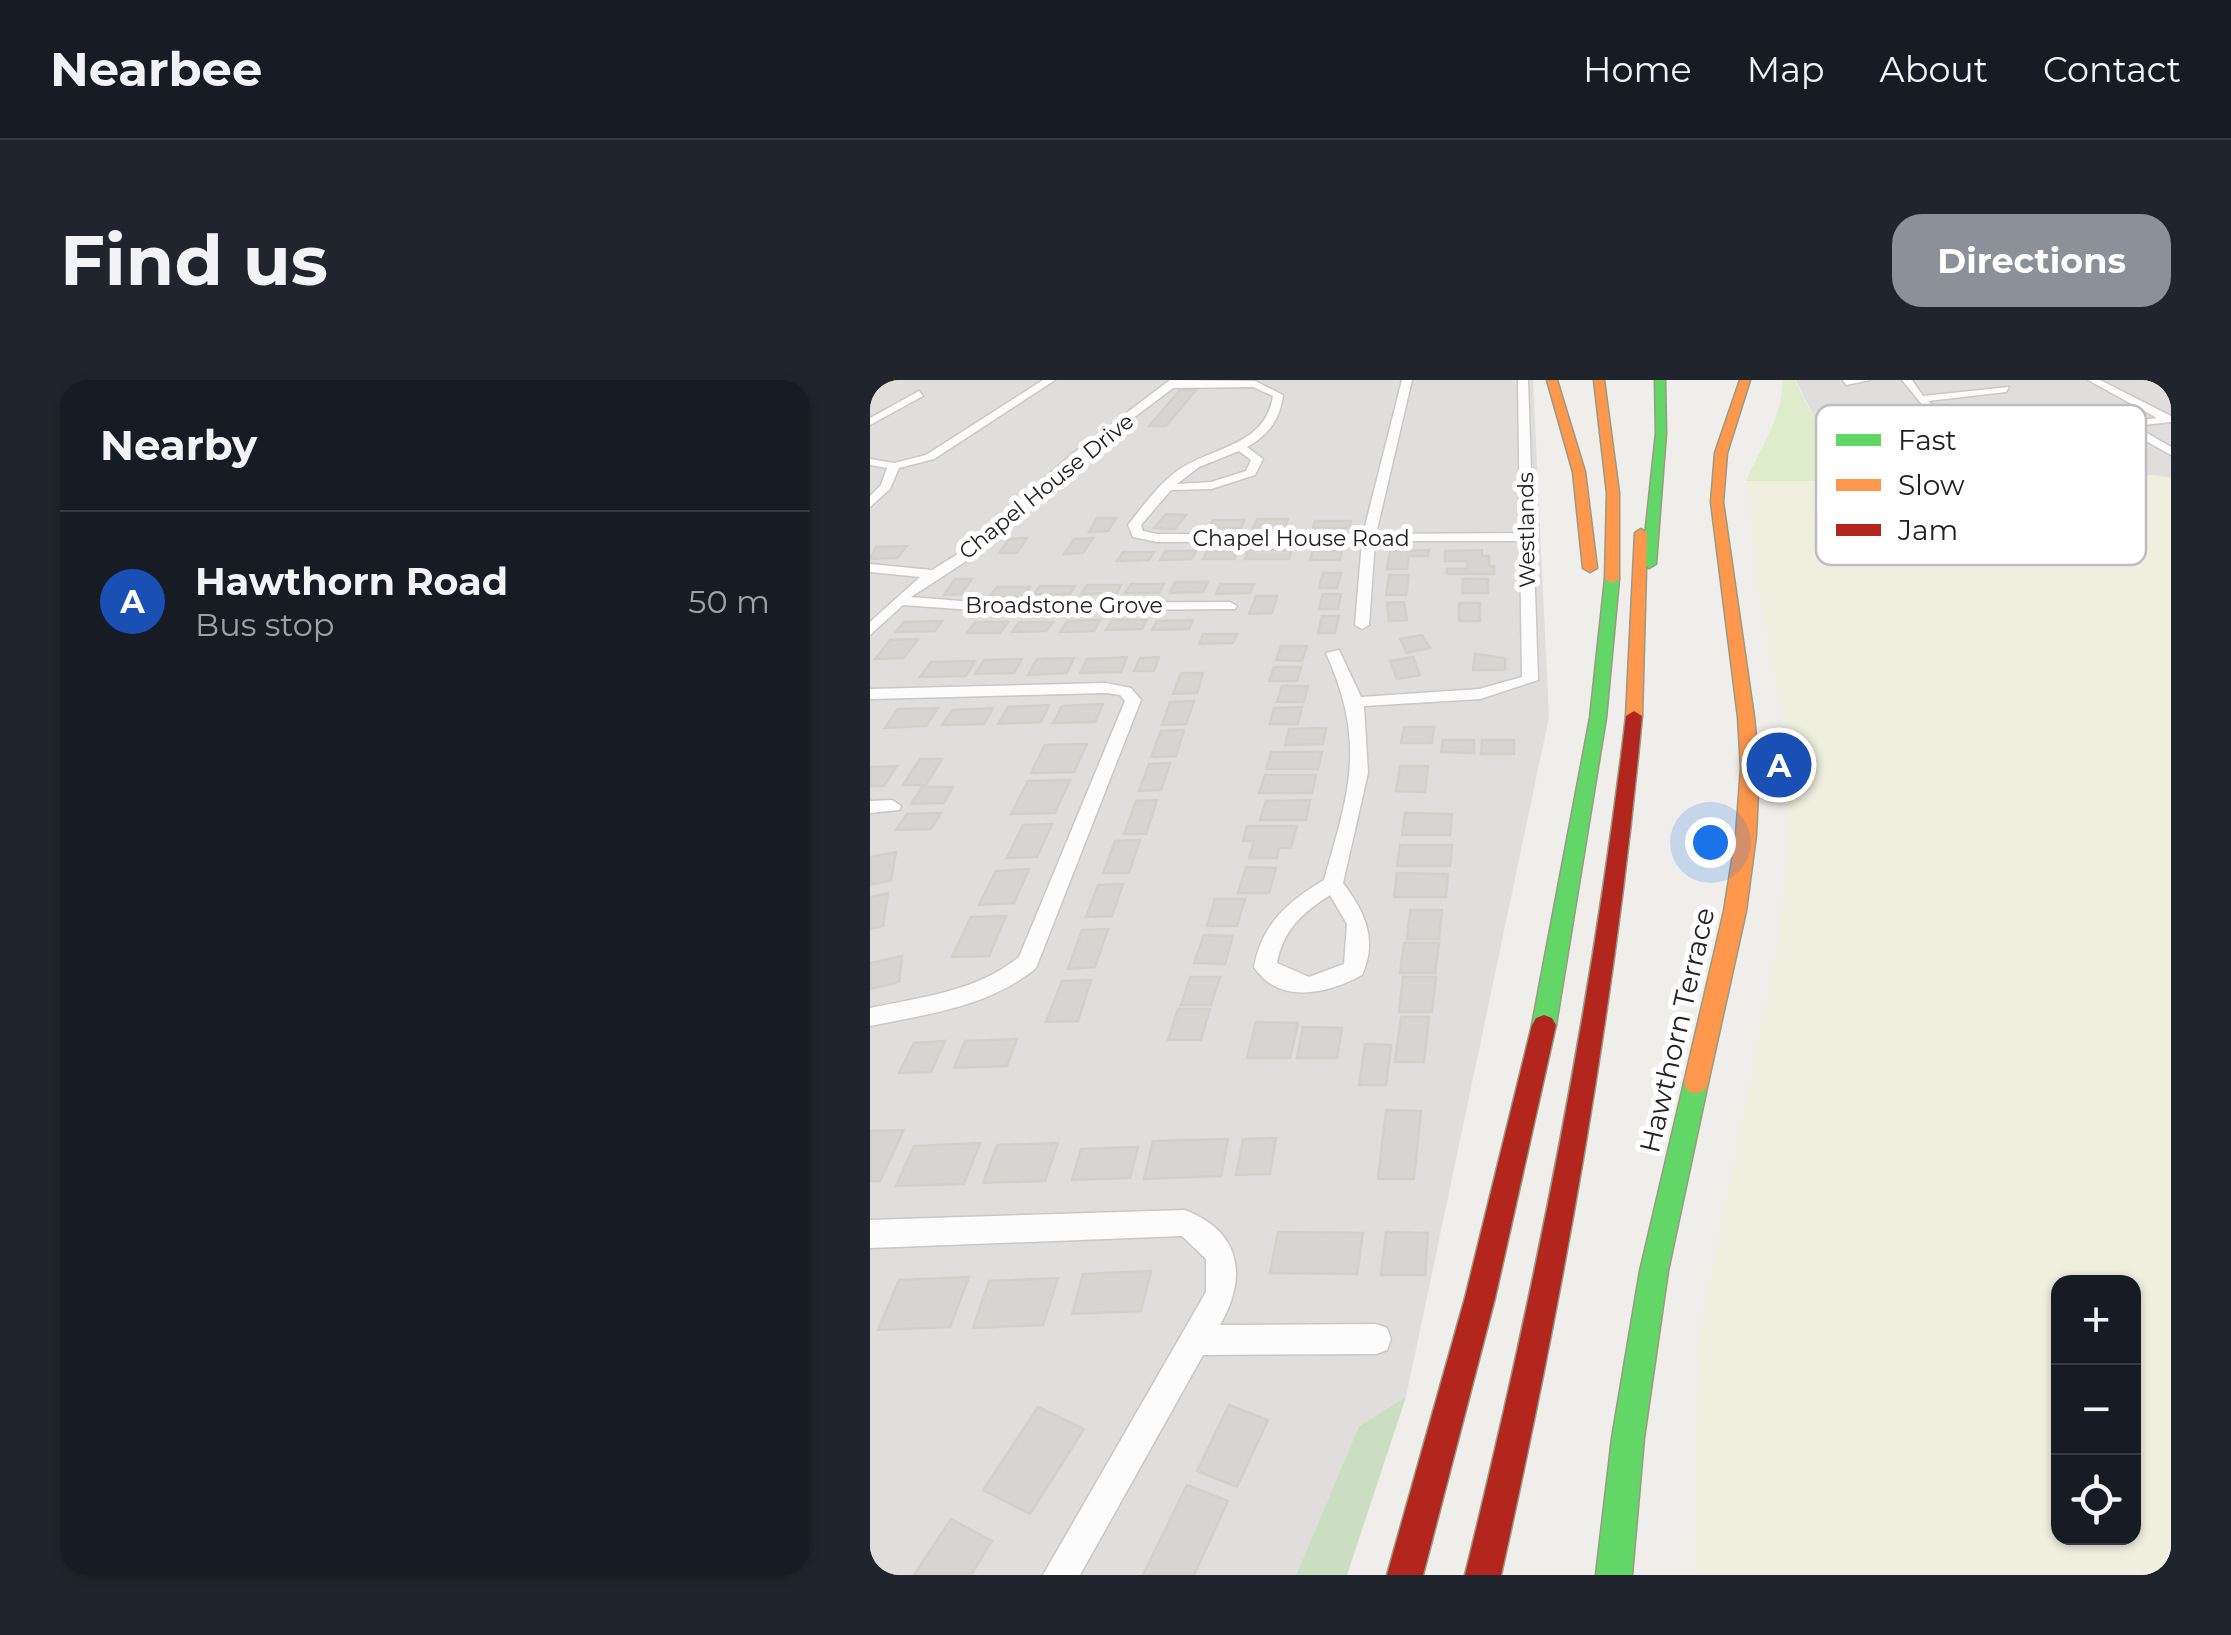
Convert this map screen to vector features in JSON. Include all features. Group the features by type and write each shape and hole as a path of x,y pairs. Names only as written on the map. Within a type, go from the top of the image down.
{"main road":[{"path":"1552,380 1566,417 1590,536 1591,764"},
{"path":"1405,1575 1446,1429 1558,964 1591,764 1612,622 1615,530 1614,474 1599,380"},
{"path":"1618,380 1626,409"},
{"path":"1483,1575 1512,1459 1578,1131 1630,766 1661,433 1660,380"},
{"name":"Hawthorn Terrace","path":"1614,1575 1628,1438 1654,1271 1735,911 1746,835 1750,768 1746,710 1717,502 1721,453 1745,380"},
{"path":"1634,458 1643,623"}],"street":[{"path":"870,462 894,466 930,458 1050,380"},
{"path":"1362,625 1370,537 1407,380"},
{"name":"Westlands","path":"1355,702 1480,694 1530,680 1523,380"},
{"path":"1846,382 1865,380"},
{"path":"1907,380 1929,405"},
{"path":"2094,380 2143,405"},
{"name":"Chapel House Road","path":"1174,382 1255,384 1278,395 1278,403 1260,436 1192,466 1169,486 1134,525 1138,534 1158,538 1526,537"},
{"name":"Chapel House Drive","path":"870,630 877,615 966,555 1076,457 1174,382"},
{"path":"1921,398 2006,389"},
{"path":"870,422 919,394"},
{"path":"2146,407 2170,419"},
{"path":"2146,438 2171,452"},
{"name":"Chapel House Road","path":"1169,486 1189,488 1236,480 1251,473 1257,459 1241,447"},
{"path":"873,497 894,466"},
{"path":"870,568 934,574"},
{"name":"Broadstone Grove","path":"898,600 986,608 1230,606"},
{"path":"1334,653 1355,702 1362,760 1334,884 1300,904 1268,938 1265,967 1292,985 1323,987 1354,969 1362,934 1350,906 1334,884"},
{"path":"870,694 1106,688 1125,691 1133,700 1028,962 1011,979 985,989 870,1017"},
{"path":"870,806 892,806"},
{"path":"870,1234 1186,1223 1206,1234 1223,1262 1220,1296 1062,1575"},
{"path":"1196,1340 1376,1339"}],"shaded area":[{"path":"870,380 1533,380 1549,717 1406,1397 1359,1426 1296,1575 870,1575"},
{"path":"1796,380 2171,380 2171,478 2146,478 2146,405 1816,405 1816,421"}],"green space":[{"path":"1782,380 1795,380 1816,422 1816,481 1746,481 1775,418"},
{"path":"2146,475 2171,478 2171,1575 1695,1575 1698,1340 1777,947 1790,826 1788,739 1760,602 1746,481 1816,480 1816,565 2146,565"},
{"path":"1406,1397 1347,1575 1296,1575 1359,1426"}],"building":[{"path":"1180,390 1196,390 1166,426 1149,426"},
{"path":"1166,514 1186,515 1175,529 1154,528"},
{"path":"1097,518 1116,518 1108,531 1089,532"},
{"path":"1257,519 1288,519 1285,528 1253,528"},
{"path":"1213,520 1244,520 1241,528 1209,528"},
{"path":"1315,521 1351,521 1349,528 1313,528"},
{"path":"1027,538 1017,553 999,553 1009,539"},
{"path":"1093,538 1083,553 1064,554 1074,539"},
{"path":"907,546 897,558 870,559 876,547"},
{"path":"1248,550 1292,550 1289,559 1245,559"},
{"path":"1429,550 1428,556 1409,556 1407,569 1387,569 1390,551"},
{"path":"1482,550 1482,556 1489,556 1489,566 1494,566 1494,574 1447,574 1447,569 1467,569 1467,561 1445,561 1445,551"},
{"path":"1165,551 1196,551 1192,559 1160,560"},
{"path":"1207,551 1238,551 1234,559 1203,559"},
{"path":"1313,551 1342,551 1340,560 1310,560"},
{"path":"1123,552 1154,552 1149,560 1117,561"},
{"path":"1323,573 1341,573 1337,588 1319,588"},
{"path":"1389,575 1409,575 1406,595 1386,595"},
{"path":"955,579 972,579 961,594 944,595"},
{"path":"1463,579 1488,579 1488,593 1462,593"},
{"path":"1175,582 1208,582 1203,592 1170,593"},
{"path":"1131,584 1164,584 1159,593 1125,593"},
{"path":"1220,584 1254,584 1250,593 1216,594"},
{"path":"1087,585 1121,585 1117,593 1081,594"},
{"path":"1040,586 1075,586 1070,594 1034,594"},
{"path":"997,587 1030,587 1023,597 989,597"},
{"path":"1323,594 1341,594 1338,609 1319,609"},
{"path":"1256,596 1277,596 1272,613 1249,614"},
{"path":"1404,602 1407,620 1389,621 1387,603"},
{"path":"1459,603 1480,603 1480,621 1459,621"},
{"path":"1322,616 1339,616 1335,633 1318,633"},
{"path":"1100,620 1094,631 1060,632 1067,621"},
{"path":"1112,620 1147,620 1142,629 1106,630"},
{"path":"1193,620 1189,629 1152,630 1157,621"},
{"path":"942,621 935,631 896,632 904,622"},
{"path":"975,622 1008,622 1000,633 967,633"},
{"path":"1019,622 1053,622 1046,631 1012,632"},
{"path":"1203,634 1237,634 1233,643 1199,644"},
{"path":"1422,635 1430,648 1407,653 1400,639"},
{"path":"918,639 904,658 875,659 890,640"},
{"path":"1281,646 1307,646 1302,661 1276,660"},
{"path":"1475,654 1505,658 1505,670 1473,670"},
{"path":"1127,657 1121,672 1080,673 1087,659"},
{"path":"1159,657 1154,671 1134,671 1140,658"},
{"path":"1413,657 1420,675 1397,679 1390,661"},
{"path":"1074,658 1067,673 1028,675 1037,659"},
{"path":"1022,659 1014,673 975,674 984,660"},
{"path":"975,661 966,676 920,677 931,662"},
{"path":"1274,667 1301,667 1297,681 1269,681"},
{"path":"1181,673 1203,673 1197,693 1173,694"},
{"path":"1282,686 1308,686 1304,702 1277,702"},
{"path":"1194,701 1186,724 1162,725 1170,702"},
{"path":"1103,704 1095,722 1053,723 1062,706"},
{"path":"1049,705 1041,722 998,724 1008,707"},
{"path":"1302,707 1298,724 1270,724 1274,708"},
{"path":"938,708 926,726 885,728 898,709"},
{"path":"993,708 984,724 942,725 952,710"},
{"path":"1404,727 1434,727 1432,743 1401,743"},
{"path":"1326,728 1323,744 1285,745 1289,729"},
{"path":"1184,730 1176,756 1151,757 1161,731"},
{"path":"1443,740 1474,740 1474,753 1441,752"},
{"path":"1482,740 1514,740 1514,754 1481,754"},
{"path":"1087,744 1074,772 1031,773 1045,745"},
{"path":"1271,752 1322,752 1318,769 1266,769"},
{"path":"920,759 942,759 926,785 903,785"},
{"path":"1170,763 1161,790 1139,791 1149,764"},
{"path":"897,766 884,786 870,786 870,767"},
{"path":"1400,766 1428,766 1425,792 1396,791"},
{"path":"1265,775 1316,775 1312,793 1259,793"},
{"path":"1070,780 1055,813 1011,814 1028,781"},
{"path":"922,787 953,787 944,803 911,804"},
{"path":"1157,800 1146,834 1124,834 1136,801"},
{"path":"1310,800 1306,820 1260,820 1266,801"},
{"path":"941,813 931,829 896,830 907,814"},
{"path":"1405,813 1452,814 1450,835 1402,835"},
{"path":"1052,824 1037,857 1007,858 1023,825"},
{"path":"1247,826 1297,826 1291,848 1279,848 1277,858 1249,858 1254,841 1243,841"},
{"path":"1140,840 1129,873 1103,873 1115,841"},
{"path":"1400,845 1452,845 1450,866 1397,866"},
{"path":"896,852 891,880 870,885 870,857"},
{"path":"1246,867 1276,868 1269,893 1238,893"},
{"path":"1029,869 1014,903 979,905 996,871"},
{"path":"1397,873 1448,874 1446,897 1394,897"},
{"path":"1123,884 1112,916 1086,917 1098,885"},
{"path":"888,893 883,926 870,929 870,897"},
{"path":"1215,899 1245,899 1237,926 1207,926"},
{"path":"1410,910 1442,910 1439,939 1407,939"},
{"path":"1006,916 989,956 952,957 971,917"},
{"path":"1108,929 1095,967 1068,969 1082,930"},
{"path":"1204,935 1233,936 1225,964 1194,963"},
{"path":"1404,943 1439,943 1435,973 1400,973"},
{"path":"902,956 899,982 870,989 870,963"},
{"path":"1190,977 1220,977 1211,1005 1181,1005"},
{"path":"1403,977 1436,977 1432,1012 1399,1012"},
{"path":"1091,980 1078,1021 1046,1022 1062,981"},
{"path":"1178,1009 1210,1009 1201,1040 1168,1040"},
{"path":"1401,1017 1429,1017 1424,1062 1395,1062"},
{"path":"1256,1022 1298,1023 1290,1058 1247,1058"},
{"path":"1303,1027 1342,1028 1337,1058 1297,1058"},
{"path":"1017,1039 1007,1066 954,1068 965,1041"},
{"path":"945,1041 931,1072 899,1073 914,1043"},
{"path":"1365,1044 1391,1045 1386,1085 1359,1085"},
{"path":"1386,1110 1421,1111 1414,1179 1378,1179"},
{"path":"904,1130 880,1181 870,1181 870,1131"},
{"path":"1276,1138 1270,1174 1236,1175 1243,1139"},
{"path":"1228,1139 1221,1176 1144,1179 1153,1141"},
{"path":"980,1143 964,1184 896,1186 914,1146"},
{"path":"1058,1143 1045,1181 983,1183 997,1145"},
{"path":"1138,1147 1130,1178 1072,1180 1081,1149"},
{"path":"1278,1232 1363,1233 1357,1274 1270,1273"},
{"path":"1386,1232 1428,1233 1425,1275 1381,1275"},
{"path":"1151,1271 1141,1311 1072,1314 1083,1274"},
{"path":"969,1277 950,1327 878,1330 899,1280"},
{"path":"1058,1278 1043,1325 973,1328 989,1281"},
{"path":"1229,1405 1268,1420 1237,1487 1197,1471"},
{"path":"1038,1407 1084,1429 1030,1514 983,1490"},
{"path":"1187,1485 1228,1501 1194,1575 1143,1575"},
{"path":"951,1519 992,1541 971,1575 914,1575"}],"traffic: fast":[{"path":"1649,564 1661,433 1660,380"},
{"path":"1544,1025 1598,718 1612,579"},
{"path":"1614,1575 1628,1438 1654,1271 1696,1083"}],"traffic: slow":[{"path":"1552,380 1579,472 1590,568"},
{"path":"1599,380 1613,493 1612,579"},
{"path":"1696,1083 1735,911 1746,835 1750,768 1746,717 1717,502 1721,453 1745,380"},
{"path":"1634,716 1641,533"}],"traffic: jam":[{"path":"1483,1575 1574,1148 1609,933 1634,716"},
{"path":"1405,1575 1480,1298 1544,1025"}],"place":[{"name":"Hawthorn Road","path":"1779,765"}]}
